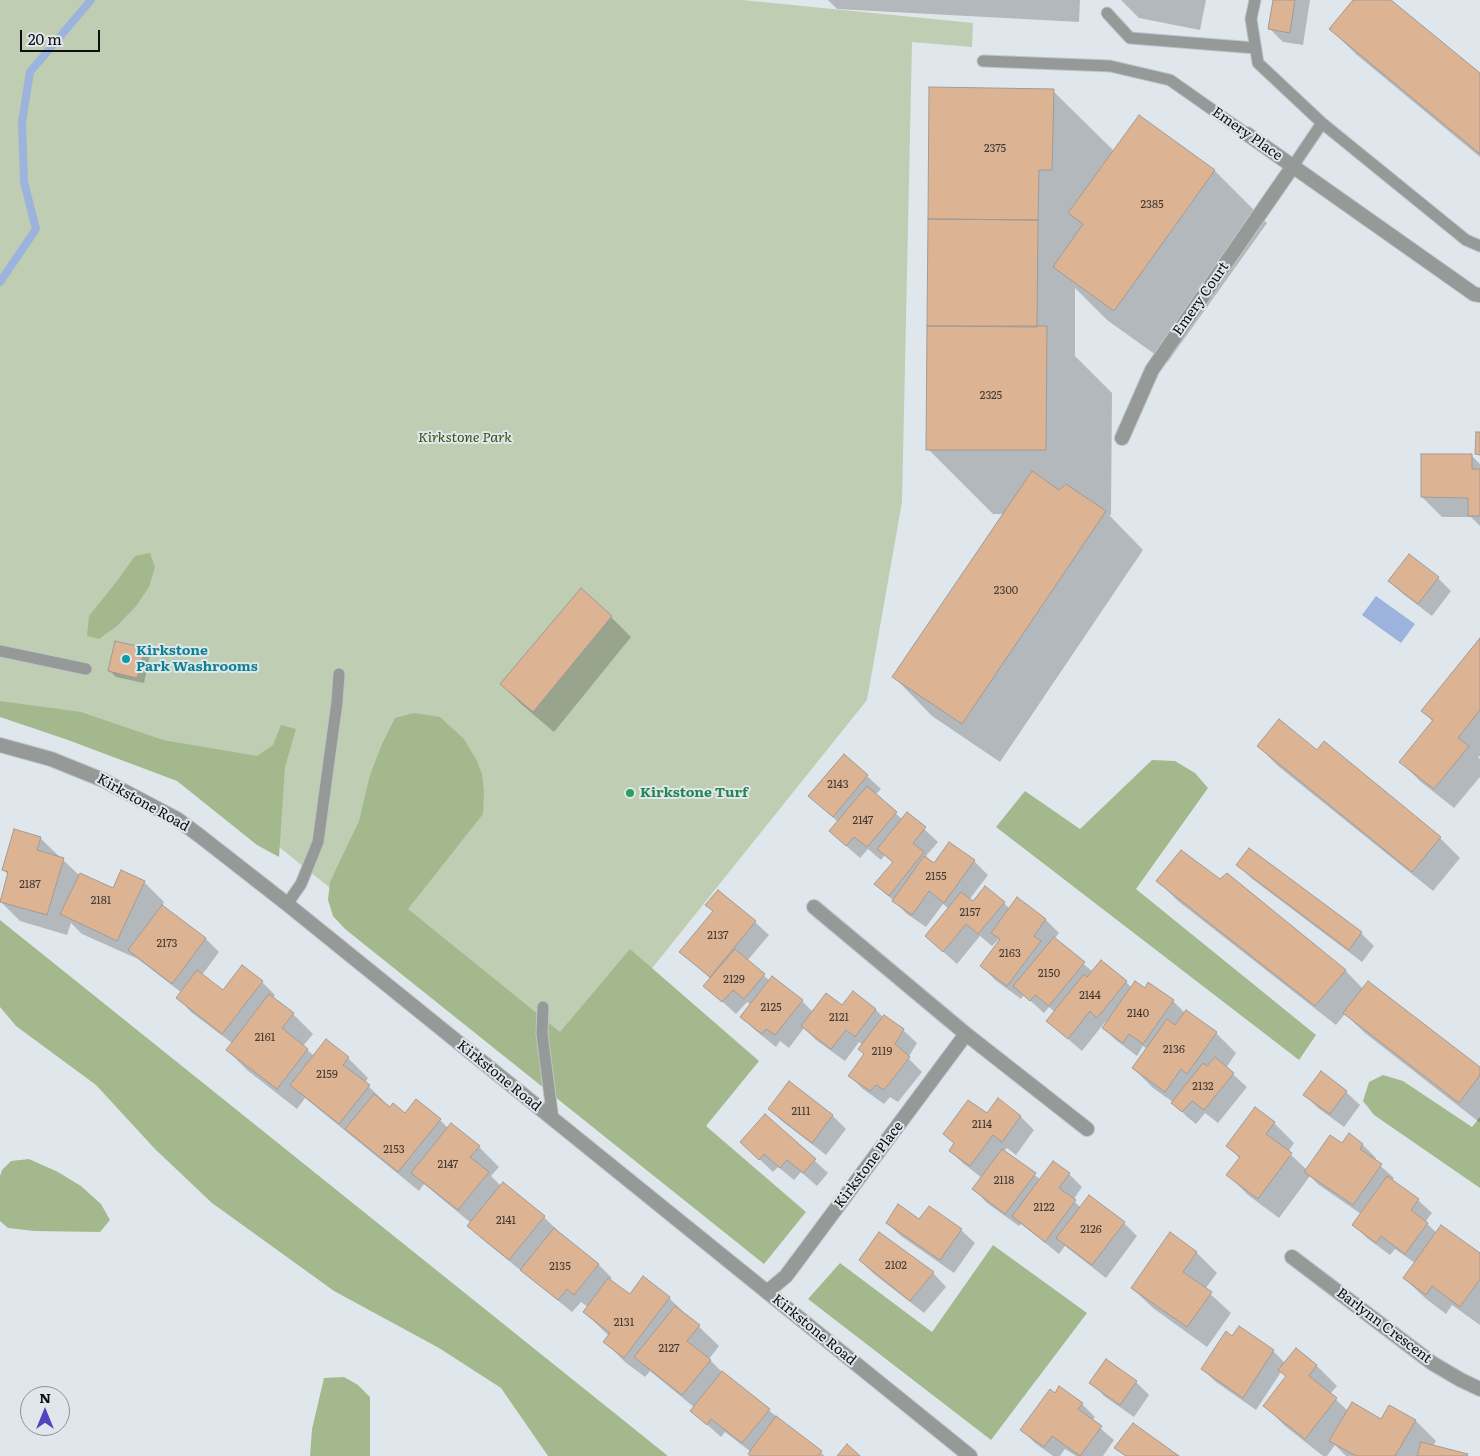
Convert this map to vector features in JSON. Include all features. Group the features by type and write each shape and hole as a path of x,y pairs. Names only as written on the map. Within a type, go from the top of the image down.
{"street":[{"name":"Emery Place","path":"1247,134 1474,294 1480,295"},
{"name":"Emery Court","path":"1122,438 1152,370 1292,166"},
{"name":"Kirkstone Road","path":"0,745 51,759 104,780 177,819 287,904 970,1456"},
{"path":"814,907 966,1034 1087,1129"},
{"name":"Kirkstone Place","path":"767,1292 786,1276 966,1034"},
{"name":"Barlynn Crescent","path":"1292,1257 1432,1364 1480,1389"}],"lane":[{"path":"1255,0 1251,19 1258,63 1322,123 1466,240 1480,246"},
{"path":"1107,13 1130,38 1255,48"},
{"name":"Emery Place","path":"983,60 1110,66 1170,80 1247,134"},
{"path":"1292,166 1322,123"},
{"path":"0,651 86,669"},
{"path":"287,904 301,884 318,842 339,674"},
{"path":"543,1007 542,1034 553,1120"}],"green space":[{"name":"Kirkstone Park","path":"0,0 742,0 973,23 972,47 912,42 902,502 867,700 565,1077 248,822 199,786 0,703"},
{"path":"150,553 155,567 149,587 137,605 117,626 99,639 87,636 89,616 135,556"},
{"path":"0,701 81,712 163,740 257,756 273,745 281,725 296,729 285,767 279,857 257,845 177,781 0,717"},
{"path":"414,713 440,717 464,739 482,774 484,792 483,814 408,909 560,1032 630,949 759,1061 706,1126 806,1212 764,1264 345,929 333,916 328,900 330,882 359,821 370,775 382,744 395,718"},
{"path":"1152,760 1175,761 1195,773 1208,788 1136,889 1316,1035 1299,1060 996,827 1025,791 1080,829"},
{"path":"0,920 668,1456 548,1456 501,1388 439,1348 334,1291 212,1203 155,1149 96,1085 16,1026 0,1007"},
{"path":"1383,1075 1403,1081 1472,1127 1480,1117 1480,1188 1374,1115 1363,1101 1369,1082"},
{"path":"29,1159 58,1172 81,1186 101,1204 110,1220 100,1232 34,1231 8,1228 0,1221 0,1176 2,1170 11,1161"},
{"path":"993,1245 1087,1313 991,1440 808,1299 840,1263 932,1332"},
{"path":"344,1377 358,1385 370,1397 370,1456 310,1456 312,1429 324,1378"}],"water":[{"path":"1376,596 1415,624 1401,643 1362,615"}],"building":[{"path":"1273,0 1295,0 1290,33 1268,29"},
{"path":"1353,0 1391,0 1480,73 1480,154 1329,29"},
{"path":"929,87 1054,89 1052,170 1039,170 1038,220 928,219"},
{"path":"1139,115 1215,170 1114,311 1053,267 1083,224 1068,213"},
{"path":"928,219 1038,220 1037,327 927,326"},
{"path":"927,326 1047,326 1046,450 926,450"},
{"path":"1476,432 1480,432 1480,455 1475,454"},
{"path":"1421,454 1472,454 1472,469 1480,469 1480,516 1468,516 1468,498 1421,497"},
{"path":"1032,471 1059,490 1066,484 1106,511 962,724 892,677"},
{"path":"1409,554 1439,577 1418,604 1388,581"},
{"path":"581,588 612,616 533,712 500,684"},
{"path":"1480,638 1480,710 1458,738 1469,746 1434,789 1399,762 1433,720 1421,711"},
{"name":"Kirkstone Park Washrooms","path":"115,641 145,648 137,678 108,671"},
{"path":"1279,719 1317,750 1324,741 1441,837 1412,872 1257,746"},
{"path":"844,754 868,775 833,817 808,796"},
{"path":"867,786 897,812 867,847 854,837 846,846 829,831"},
{"path":"907,812 926,827 913,843 924,852 889,896 874,884 893,862 877,849"},
{"path":"14,829 41,837 37,850 64,858 47,915 0,902 8,872 2,870"},
{"path":"949,842 975,860 944,903 929,891 912,915 892,901 924,856 934,863"},
{"path":"1249,848 1362,932 1349,950 1236,865"},
{"path":"1181,850 1220,879 1227,873 1346,970 1315,1006 1156,881"},
{"path":"121,870 145,881 117,941 60,914 80,873 113,888"},
{"path":"985,886 1005,902 978,934 966,924 943,952 925,936 961,892 973,901"},
{"path":"718,890 756,921 710,977 679,952 713,911 705,905"},
{"path":"1017,897 1046,919 1034,936 1041,941 1007,986 980,966 1000,939 991,933"},
{"path":"162,905 206,938 172,984 128,950"},
{"path":"1054,937 1085,962 1049,1006 1035,995 1030,1001 1013,986"},
{"path":"735,949 765,974 744,999 733,990 722,1002 703,986"},
{"path":"1101,960 1127,981 1097,1018 1090,1011 1068,1039 1046,1021 1084,974 1087,977"},
{"path":"242,965 263,981 222,1034 176,998 197,970 223,990"},
{"path":"772,976 803,1000 775,1035 766,1029 762,1034 740,1017"},
{"path":"1135,981 1145,988 1148,982 1174,1000 1143,1044 1129,1034 1123,1043 1102,1028"},
{"path":"1368,981 1480,1067 1480,1075 1459,1103 1343,1013"},
{"path":"853,991 876,1009 855,1037 846,1030 831,1049 801,1026 826,993 842,1005"},
{"path":"269,994 294,1013 282,1028 308,1049 277,1089 226,1050"},
{"path":"1186,1010 1217,1032 1187,1074 1181,1069 1165,1092 1132,1068 1167,1019 1175,1025"},
{"path":"884,1015 904,1029 895,1044 910,1057 884,1090 876,1085 870,1091 848,1076 864,1054 858,1049"},
{"path":"326,1039 349,1057 343,1065 370,1085 339,1124 290,1085"},
{"path":"1215,1057 1234,1073 1204,1110 1192,1101 1182,1112 1171,1103 1203,1063 1207,1066"},
{"path":"1321,1071 1347,1091 1330,1114 1303,1095"},
{"path":"789,1081 833,1115 812,1143 768,1109"},
{"path":"374,1094 390,1107 393,1103 405,1113 416,1099 441,1119 398,1172 345,1129"},
{"path":"998,1098 1021,1116 1002,1142 993,1135 970,1166 949,1151 954,1143 943,1134 968,1100 987,1113"},
{"path":"1255,1107 1275,1122 1266,1134 1292,1153 1258,1199 1226,1175 1240,1157 1226,1146"},
{"path":"765,1114 816,1159 803,1173 787,1160 780,1168 764,1154 759,1160 740,1142"},
{"path":"451,1123 480,1146 470,1157 489,1172 458,1210 411,1173"},
{"path":"1349,1133 1363,1144 1360,1149 1382,1164 1353,1205 1304,1172 1330,1135 1342,1143"},
{"path":"1002,1149 1036,1173 1005,1214 972,1189"},
{"path":"1053,1161 1070,1173 1059,1188 1076,1200 1045,1242 1012,1216"},
{"path":"1387,1176 1419,1199 1411,1210 1428,1223 1405,1254 1381,1236 1376,1243 1352,1225"},
{"path":"503,1182 545,1216 509,1260 467,1226"},
{"path":"1089,1195 1125,1222 1092,1265 1056,1238"},
{"path":"898,1204 919,1219 929,1206 962,1229 940,1260 886,1223"},
{"path":"1441,1225 1480,1253 1480,1279 1460,1307 1432,1286 1426,1295 1403,1278"},
{"path":"554,1228 599,1264 574,1295 567,1289 558,1300 520,1270"},
{"path":"879,1232 934,1272 910,1301 859,1260"},
{"path":"1170,1232 1197,1252 1183,1272 1212,1292 1187,1327 1131,1288"},
{"path":"643,1276 670,1297 624,1358 603,1342 610,1333 583,1312 608,1278 630,1294"},
{"path":"675,1306 700,1325 687,1341 711,1360 682,1395 634,1357"},
{"path":"1239,1326 1274,1350 1243,1398 1201,1369 1226,1331 1232,1336"},
{"path":"1296,1348 1317,1365 1309,1376 1337,1398 1305,1439 1263,1406 1286,1376 1278,1370"},
{"path":"1106,1359 1137,1381 1120,1405 1089,1383"},
{"path":"722,1371 770,1409 742,1443 711,1419 707,1425 690,1411"},
{"path":"1059,1386 1083,1403 1078,1409 1102,1426 1080,1456 1052,1436 1044,1447 1020,1430 1050,1389 1055,1393"},
{"path":"1352,1402 1381,1419 1389,1405 1416,1420 1395,1456 1356,1456 1329,1441"},
{"path":"776,1416 822,1451 818,1456 751,1456 748,1454"},
{"path":"1133,1423 1179,1456 1126,1456 1114,1448"},
{"path":"1421,1442 1468,1454 1467,1456 1417,1456"},
{"path":"847,1444 860,1456 837,1456"}],"waterway":[{"path":"0,282 36,229 24,182 22,122 30,72 91,0"}],"place":[{"name":"Kirkstone Park Washrooms","path":"126,659"},
{"name":"Kirkstone Turf","path":"630,793"}]}
